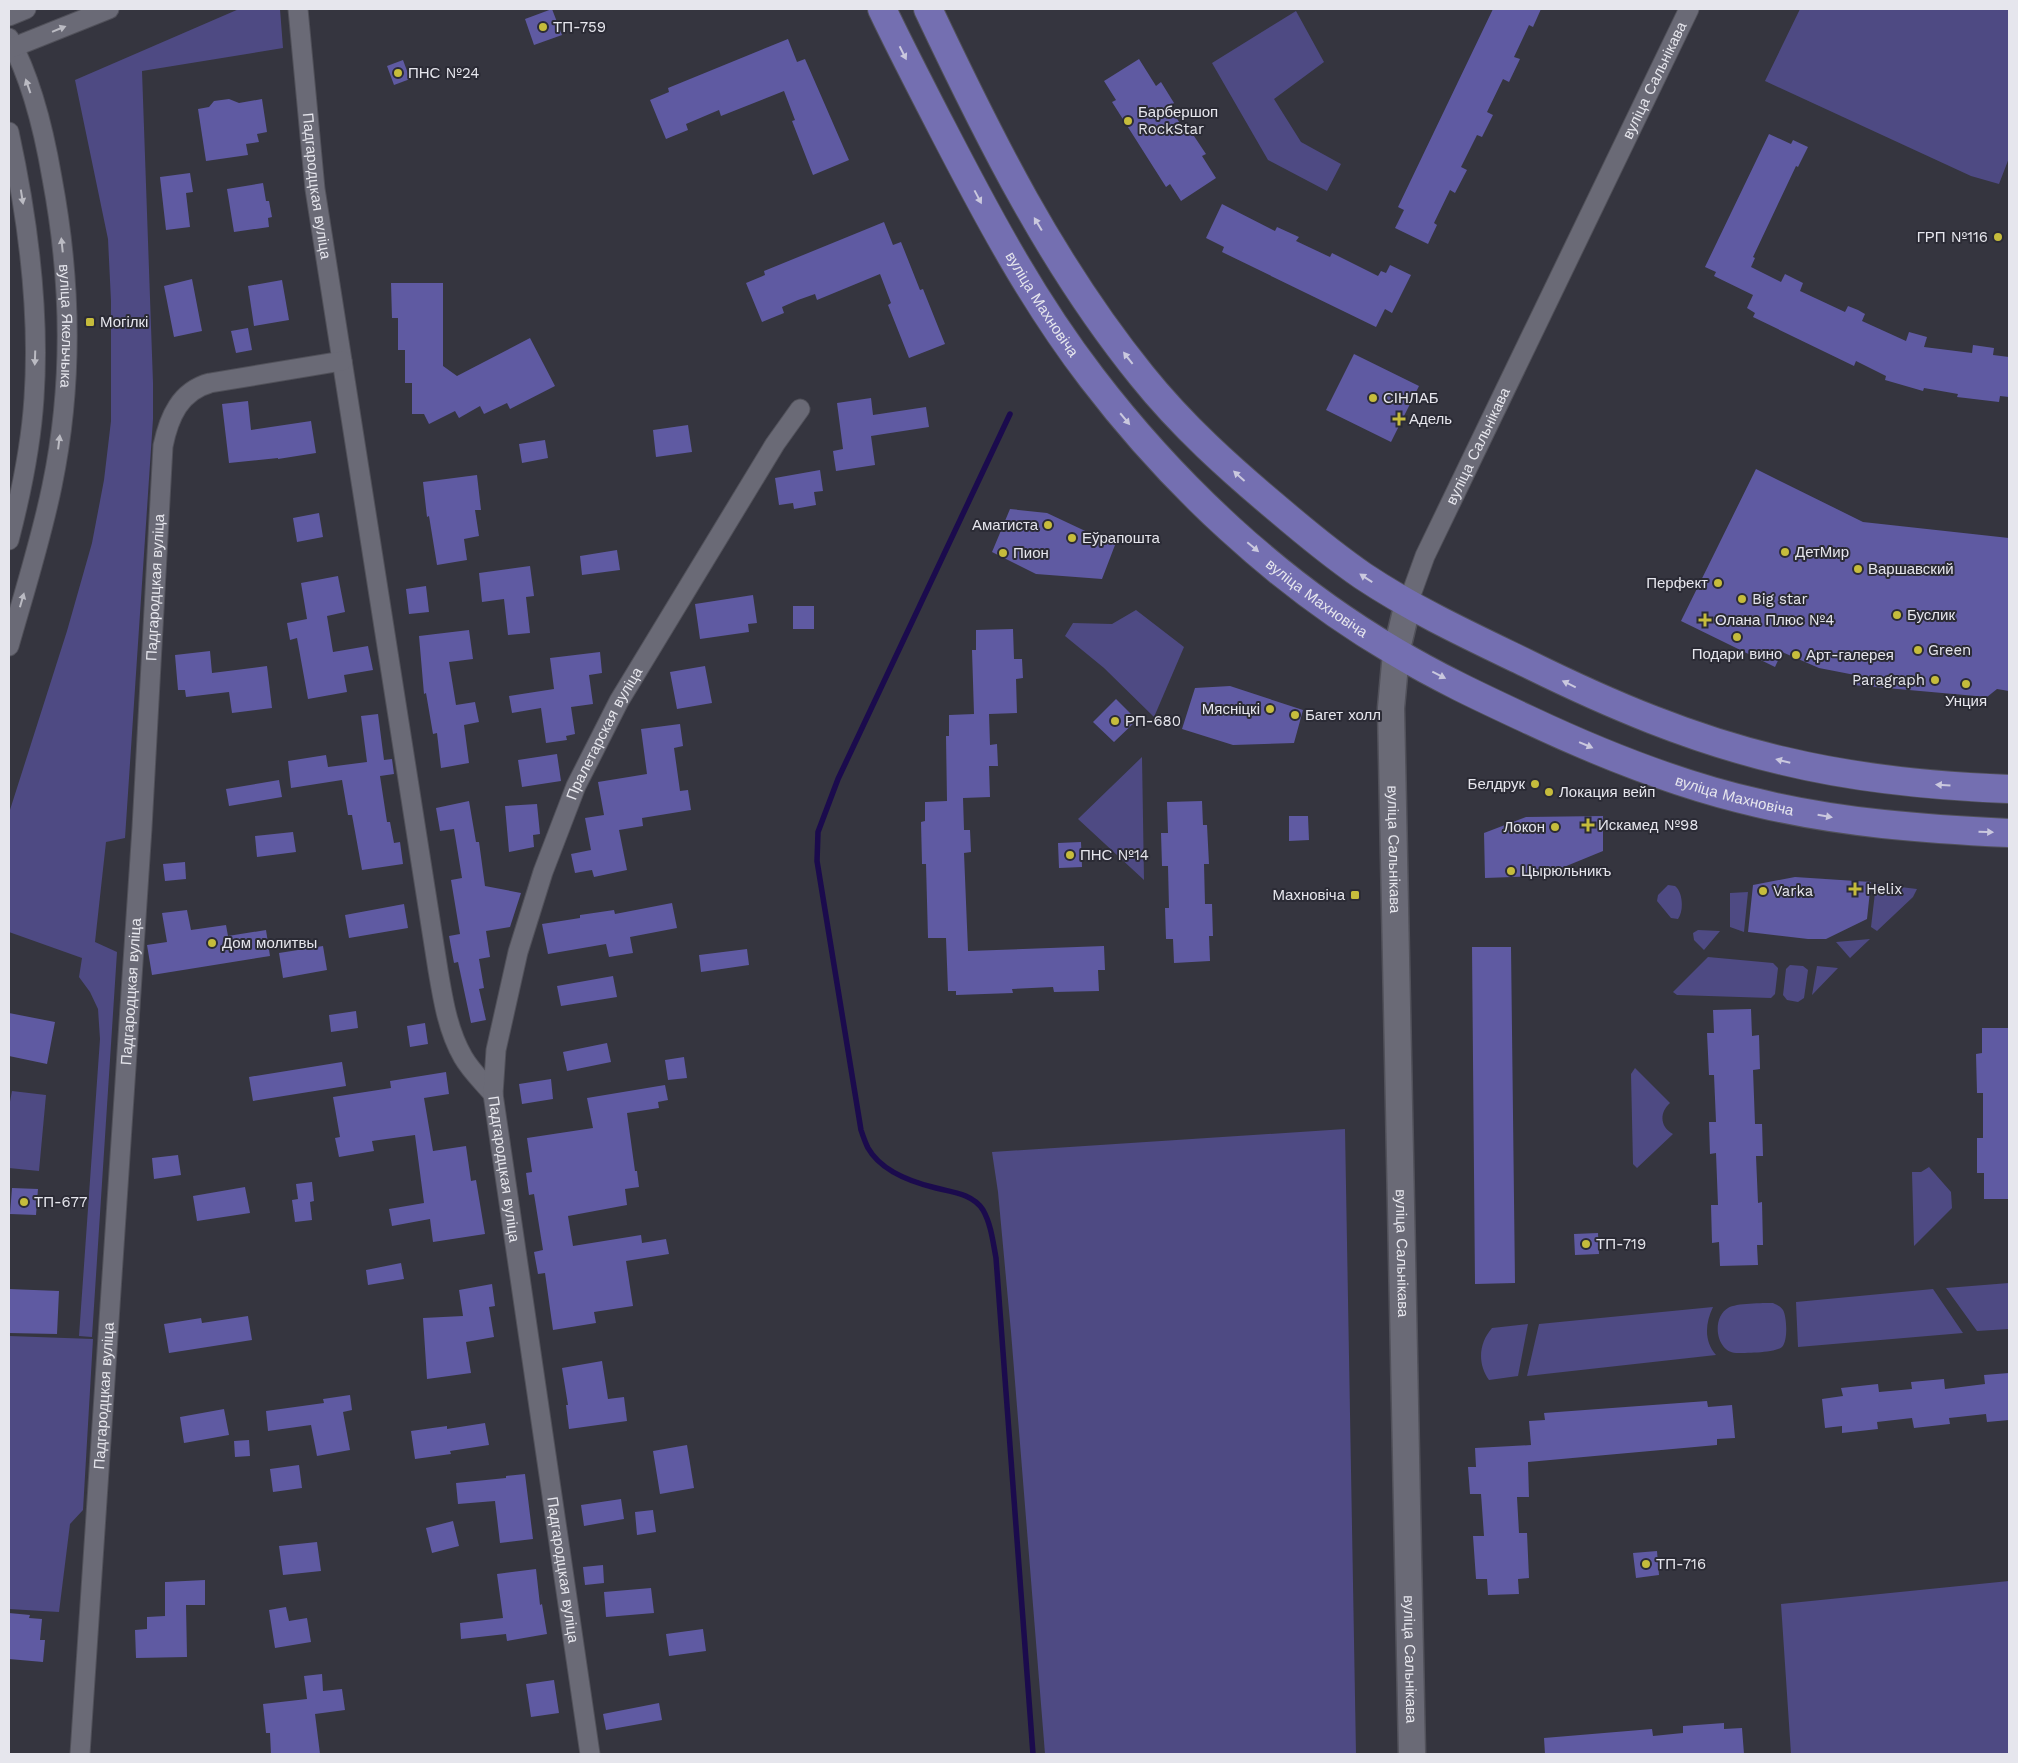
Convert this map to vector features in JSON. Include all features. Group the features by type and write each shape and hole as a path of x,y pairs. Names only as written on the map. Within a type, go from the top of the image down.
{"main road":[{"name":"вуліца Махновіча","path":"882,9 969,181 1013,260 1060,334 1109,400 1174,473 1221,521 1308,593 1396,653 1494,703 1570,738 1639,766 1758,804 1846,820 1940,830 2009,833"},
{"path":"928,9 980,118 1024,201 1097,316 1144,378 1192,432 1257,492 1340,559 1408,603 1473,638 1595,697 1660,723 1731,747 1784,761 1852,775 1929,784 2009,789"}],"street":[{"path":"9,16 26,9"},
{"path":"10,45 109,9"},
{"name":"Падгародцкая вуліца","path":"298,9 315,189 442,994 451,1030 462,1056 493,1094 590,1754"},
{"name":"вуліца Сальнікава","path":"1412,1754 1391,717 1396,653 1408,603 1425,556 1689,9"},
{"name":"вуліца Якельчыка","path":"9,646 37,548 52,484 62,415 68,321 61,233 49,159 31,95 10,45"},
{"name":"вуліца Якельчыка","path":"9,132 26,222 35,347 34,399 28,446 9,540"},
{"name":"Падгародцкая вуліца","path":"80,1754 141,848 163,446 167,428 174,411 183,398 196,388 210,383 342,361"},
{"name":"Пралетарская вуліца","path":"493,1094 496,1050 518,952 543,872 576,786 605,727 634,676 775,444 800,409"}],"shaded area":[{"path":"239,9 280,9 283,48 142,71 153,419 125,838 106,842 95,942 117,952 92,1337 79,1336 100,1039 98,1009 90,992 79,977 82,958 9,932 9,813 67,631 92,543 104,480 111,421 111,301 108,239 75,80"},
{"path":"1800,9 2009,9 2009,158 1999,184 1971,176 1765,81"},
{"path":"1296,11 1324,62 1274,99 1301,142 1341,164 1327,191 1268,160 1212,63"},
{"path":"1136,610 1184,647 1154,717 1104,668 1065,636 1073,623 1112,624"},
{"path":"1142,757 1144,880 1078,819"},
{"path":"1876,884 1917,889 1913,897 1877,931 1871,927"},
{"path":"1668,885 1675,886 1680,893 1682,902 1678,919 1671,918 1657,901 1658,895"},
{"path":"1748,892 1744,932 1730,927 1730,893"},
{"path":"1698,930 1720,931 1704,950 1694,940 1693,933"},
{"path":"1870,939 1850,958 1836,942"},
{"path":"1708,957 1773,963 1778,968 1775,994 1771,998 1677,995 1673,992"},
{"path":"1790,965 1803,966 1808,970 1804,998 1798,1002 1787,1000 1783,995 1786,969"},
{"path":"1817,966 1838,968 1812,995"},
{"path":"1635,1068 1670,1103 1664,1111 1662,1120 1666,1128 1673,1134 1637,1168 1633,1164 1631,1074"},
{"path":"12,1091 46,1095 39,1171 9,1168 9,1107"},
{"path":"1345,1129 1356,1754 1045,1754 1011,1332 998,1192 992,1152"},
{"path":"1929,1167 1951,1192 1952,1208 1914,1246 1912,1172 1921,1172"},
{"path":"2009,1283 2009,1329 1977,1331 1946,1288"},
{"path":"1933,1289 1963,1333 1798,1347 1796,1302"},
{"path":"1773,1303 1782,1309 1784,1313 1786,1335 1782,1347 1767,1352 1736,1353 1724,1347 1718,1334 1718,1326 1719,1319 1728,1308 1737,1305"},
{"path":"1713,1307 1708,1320 1707,1332 1709,1344 1716,1355 1527,1376 1539,1324"},
{"path":"1528,1324 1518,1376 1489,1380 1485,1374 1481,1353 1484,1340 1492,1328"},
{"path":"9,1336 93,1339 83,1510 70,1524 59,1612 9,1609"},
{"path":"2009,1581 2009,1754 1791,1754 1781,1604"}],"building":[{"name":"ТП-759","path":"552,9 562,35 534,45 525,19"},
{"path":"1493,9 1541,9 1533,27 1529,25 1514,57 1520,59 1509,82 1503,79 1487,112 1493,115 1482,137 1477,135 1461,167 1467,170 1455,193 1450,190 1434,223 1437,225 1428,244 1395,228 1404,210 1398,207"},
{"path":"788,39 797,62 805,59 849,160 813,175 792,121 795,120 784,91 721,116 719,110 686,124 688,130 666,139 650,100 669,92 668,88"},
{"path":"1139,59 1156,86 1161,82 1174,103 1169,106 1188,136 1192,133 1206,154 1202,156 1216,178 1181,201 1170,184 1166,187 1112,102 1116,100 1104,81"},
{"name":"ПНС №24","path":"403,60 410,79 394,85 387,66"},
{"path":"229,99 239,103 262,99 267,132 257,134 259,142 246,144 248,155 206,161 198,109 209,107 214,101"},
{"path":"1769,134 1791,144 1793,140 1808,147 1798,167 1796,166 1753,257 1755,258 1751,267 1781,282 1785,274 1803,283 1800,291 1845,312 1848,306 1858,310 1865,314 1862,321 1906,341 1909,332 1927,337 1924,347 1972,353 1973,345 1994,348 1993,355 2009,357 2009,397 2000,396 1999,402 1957,397 1958,394 1924,388 1923,391 1885,380 1886,376 1856,361 1854,366 1753,317 1755,313 1747,308 1753,295 1714,276 1716,272 1705,267"},
{"path":"190,173 193,192 186,193 190,227 166,230 160,177"},
{"path":"263,183 266,201 269,201 272,217 268,218 269,227 234,232 227,189"},
{"path":"1222,204 1275,231 1277,227 1299,237 1296,241 1330,257 1332,253 1378,276 1381,271 1386,273 1390,265 1411,275 1392,313 1385,309 1376,327 1222,252 1224,247 1206,238"},
{"path":"884,222 893,245 901,242 920,290 923,289 945,344 909,358 888,305 891,303 880,274 817,300 815,294 798,300 782,307 784,313 762,322 746,283 765,275 764,271"},
{"path":"192,279 202,331 174,337 164,286"},
{"path":"282,280 289,320 254,326 248,286"},
{"path":"391,283 443,283 443,366 457,376 530,338 555,386 510,409 507,403 484,414 480,406 459,418 455,411 429,424 424,414 412,414 412,383 405,383 405,350 398,350 398,318 392,318"},
{"path":"248,328 252,350 236,353 231,331"},
{"name":"СІНЛАБ","path":"1354,354 1419,386 1391,442 1326,410"},
{"path":"871,398 873,415 926,407 929,427 871,436 875,465 836,471 833,451 843,449 837,403"},
{"path":"248,401 251,430 311,421 316,453 278,459 229,463 222,404"},
{"path":"688,425 692,452 656,457 653,430"},
{"path":"545,440 548,458 522,463 519,444"},
{"name":"Варшавский","path":"1756,469 1863,522 2009,538 2009,691 1997,689 1987,697 1853,685 1855,675 1819,668 1782,652 1775,667 1681,621"},
{"path":"820,470 823,491 814,492 816,505 794,509 793,503 779,505 775,478"},
{"path":"477,475 481,510 475,510 479,536 464,539 467,560 437,565 429,516 427,517 423,482"},
{"path":"1010,509 1047,513 1115,545 1102,579 1036,574 992,552"},
{"path":"319,513 323,537 297,542 293,518"},
{"path":"617,550 620,570 582,575 580,556"},
{"path":"530,566 534,596 526,597 530,633 508,635 504,599 482,602 479,573"},
{"path":"338,576 345,612 327,616 333,652 368,646 373,670 344,675 347,692 308,699 297,638 290,640 287,623 307,619 301,583"},
{"path":"426,586 429,612 409,614 406,589"},
{"path":"753,595 757,623 748,624 749,632 700,639 695,604"},
{"path":"793,606 814,606 814,629 793,629"},
{"path":"1013,629 1014,659 1022,659 1023,678 1016,679 1017,713 989,714 990,745 997,744 998,766 989,766 990,797 963,798 964,830 970,830 971,852 964,853 968,951 1104,946 1105,970 1098,970 1099,991 1054,992 1053,987 1012,989 1013,993 956,995 956,991 948,991 946,938 928,938 926,864 922,864 921,822 925,821 925,802 947,801 946,736 949,736 949,715 974,714 972,650 976,650 976,630"},
{"path":"469,630 473,659 449,662 456,705 475,702 479,722 464,725 469,763 441,768 437,733 433,734 426,693 424,694 419,636"},
{"path":"210,651 212,673 267,666 272,708 232,713 229,692 186,697 185,690 178,690 175,655"},
{"path":"600,652 602,673 589,675 593,704 571,707 575,734 566,736 567,740 546,743 541,708 512,713 509,696 554,689 550,658"},
{"path":"705,666 712,703 677,709 670,672"},
{"path":"1230,686 1303,710 1294,743 1233,745 1182,729 1195,688"},
{"name":"РП-680","path":"1116,699 1137,720 1114,742 1093,722"},
{"path":"378,714 384,760 392,759 394,774 380,776 387,822 390,822 394,843 400,842 403,864 362,870 352,815 348,815 342,780 291,788 288,761 326,755 328,767 367,762 361,716"},
{"path":"680,724 683,746 674,748 680,791 688,790 691,810 642,818 643,826 619,830 627,870 594,877 592,870 575,873 571,854 591,850 585,818 604,815 598,782 647,774 641,729"},
{"path":"557,754 561,781 522,787 518,760"},
{"path":"279,780 282,797 229,806 226,789"},
{"path":"469,801 476,842 479,842 485,886 521,893 510,927 486,931 490,957 479,959 484,988 479,989 486,1020 471,1023 458,962 454,963 449,936 460,934 451,880 462,878 454,829 440,831 436,808"},
{"path":"1202,801 1203,825 1207,825 1209,864 1204,864 1205,904 1212,904 1213,936 1209,936 1210,961 1174,963 1173,939 1166,939 1165,908 1169,908 1168,866 1162,866 1161,833 1168,833 1167,802"},
{"path":"537,804 540,834 533,835 534,847 509,852 505,806"},
{"path":"1289,816 1308,816 1309,840 1289,841"},
{"path":"1603,816 1603,851 1542,876 1485,878 1484,833 1526,817"},
{"path":"293,832 296,852 257,857 255,836"},
{"name":"ПНС №14","path":"1081,842 1082,867 1059,868 1058,843"},
{"path":"185,862 186,879 165,881 163,864"},
{"path":"1795,877 1871,882 1867,919 1826,939 1808,939 1748,932 1753,885"},
{"path":"672,903 677,928 630,937 633,953 609,957 606,944 548,954 542,924 580,918 580,915 614,910 615,914"},
{"path":"404,904 408,928 349,938 345,915"},
{"name":"Дом молитвы","path":"187,910 191,930 226,925 228,936 266,930 270,956 152,975 147,945 167,942 162,913"},
{"path":"323,946 327,970 283,978 279,953"},
{"path":"1472,947 1511,947 1515,1283 1475,1284"},
{"path":"747,949 749,965 701,972 699,955"},
{"path":"613,976 617,997 561,1006 557,986"},
{"path":"1751,1009 1752,1036 1759,1035 1760,1069 1753,1070 1755,1124 1762,1124 1763,1156 1756,1156 1758,1203 1762,1202 1763,1245 1757,1245 1758,1265 1720,1266 1719,1242 1712,1243 1711,1205 1718,1205 1716,1153 1710,1154 1709,1122 1716,1122 1714,1075 1709,1075 1707,1033 1714,1033 1713,1010"},
{"path":"356,1011 358,1028 331,1032 329,1015"},
{"path":"9,1013 55,1022 47,1064 9,1056"},
{"path":"425,1023 428,1044 410,1047 407,1026"},
{"path":"1982,1028 2009,1028 2009,1199 1984,1199 1984,1173 1977,1173 1977,1138 1983,1138 1983,1093 1977,1093 1976,1054 1982,1053"},
{"path":"607,1043 611,1062 567,1071 563,1052"},
{"path":"684,1057 687,1078 668,1080 665,1060"},
{"path":"342,1062 346,1086 253,1101 249,1077"},
{"path":"446,1072 449,1094 424,1098 433,1151 466,1146 471,1181 476,1180 485,1234 433,1242 430,1219 392,1226 389,1209 424,1203 415,1135 372,1141 374,1151 339,1157 335,1138 340,1137 333,1097 391,1088 390,1081"},
{"path":"551,1079 553,1099 522,1104 519,1084"},
{"path":"665,1085 668,1100 658,1102 659,1108 627,1113 639,1187 625,1189 627,1205 568,1216 573,1246 641,1235 642,1243 666,1239 669,1254 626,1261 633,1306 594,1312 596,1323 553,1330 545,1273 538,1274 534,1252 543,1250 534,1194 529,1195 526,1173 532,1172 527,1138 593,1128 587,1098"},
{"path":"178,1155 181,1175 154,1179 152,1158"},
{"path":"312,1182 314,1201 310,1202 312,1220 295,1222 292,1200 298,1199 296,1184"},
{"path":"245,1187 250,1213 197,1221 193,1196"},
{"name":"ТП-677","path":"12,1188 38,1189 36,1215 10,1214"},
{"name":"ТП-719","path":"1598,1233 1599,1254 1575,1255 1574,1234"},
{"path":"401,1263 404,1279 368,1285 366,1270"},
{"path":"492,1284 495,1306 489,1307 494,1337 466,1342 471,1373 427,1379 423,1318 463,1316 459,1290"},
{"path":"9,1289 59,1291 57,1334 9,1333"},
{"path":"248,1316 252,1340 169,1353 164,1324 201,1318 202,1323"},
{"path":"602,1361 608,1399 624,1397 627,1421 569,1429 566,1405 568,1405 562,1368"},
{"path":"2009,1373 2009,1420 1987,1422 1986,1414 1949,1418 1950,1424 1914,1428 1912,1418 1877,1422 1878,1429 1842,1433 1842,1426 1825,1428 1822,1399 1843,1396 1841,1388 1878,1384 1879,1392 1912,1389 1911,1382 1944,1379 1945,1389 1985,1384 1984,1375"},
{"path":"350,1395 352,1410 343,1412 350,1450 317,1456 311,1425 268,1431 266,1411 324,1403 323,1399"},
{"path":"1707,1401 1708,1407 1732,1405 1735,1438 1717,1439 1717,1445 1528,1462 1529,1497 1517,1497 1519,1533 1527,1533 1529,1578 1518,1579 1519,1594 1488,1595 1487,1579 1476,1579 1473,1536 1484,1536 1481,1494 1470,1494 1468,1467 1476,1467 1475,1448 1531,1445 1529,1421 1545,1420 1544,1413"},
{"path":"224,1409 229,1435 184,1443 180,1417"},
{"path":"485,1423 489,1445 450,1451 451,1454 415,1459 411,1431 447,1426 447,1429"},
{"path":"249,1440 250,1456 235,1457 234,1441"},
{"path":"687,1445 694,1488 660,1494 653,1451"},
{"path":"299,1465 302,1488 273,1492 270,1469"},
{"path":"525,1474 533,1539 500,1543 495,1501 458,1504 456,1483 506,1478 506,1476"},
{"path":"621,1499 624,1519 584,1526 581,1505"},
{"path":"653,1510 656,1532 637,1535 635,1512"},
{"path":"453,1521 459,1546 432,1553 426,1528"},
{"path":"317,1542 321,1571 283,1575 279,1546"},
{"name":"ТП-716","path":"1657,1551 1659,1575 1636,1578 1633,1553"},
{"path":"603,1565 604,1583 585,1585 583,1567"},
{"path":"536,1569 540,1605 542,1604 547,1634 507,1641 506,1634 461,1639 460,1623 503,1618 497,1574"},
{"path":"205,1580 205,1605 186,1605 187,1657 136,1658 135,1630 147,1629 147,1617 165,1616 165,1582"},
{"path":"651,1588 654,1613 606,1617 604,1592"},
{"path":"286,1607 289,1621 307,1618 311,1642 275,1648 269,1610"},
{"path":"9,1613 30,1615 29,1618 42,1619 40,1640 45,1640 43,1662 9,1659"},
{"path":"703,1629 706,1651 669,1656 666,1634"},
{"path":"322,1674 323,1691 342,1689 345,1710 315,1714 320,1754 271,1754 270,1733 266,1733 263,1704 307,1699 304,1676"},
{"path":"554,1680 559,1713 531,1717 526,1684"},
{"path":"659,1703 662,1720 606,1730 603,1714"},
{"path":"1724,1723 1724,1729 1742,1728 1744,1754 1545,1754 1544,1738 1652,1729 1653,1736 1683,1733 1683,1726"}],"waterway":[{"path":"1010,414 838,779 818,832 817,861 861,1130 867,1146 881,1163 897,1174 926,1186 974,1200 983,1210 991,1233 996,1258 1033,1754"}],"place":[{"name":"ТП-759","path":"543,27"},
{"name":"ПНС №24","path":"398,73"},
{"name":"Барбершоп RockStar","path":"1128,121"},
{"name":"ГРП №116","path":"1998,237"},
{"name":"Могілкі","path":"90,322"},
{"name":"СІНЛАБ","path":"1373,398"},
{"name":"Адель","path":"1399,419"},
{"name":"Аматиста","path":"1048,525"},
{"name":"Еўрапошта","path":"1072,538"},
{"name":"ДетМир","path":"1785,552"},
{"name":"Пион","path":"1003,553"},
{"name":"Варшавский","path":"1858,569"},
{"name":"Перфект","path":"1718,583"},
{"name":"Big star","path":"1742,599"},
{"name":"Буслик","path":"1897,615"},
{"name":"Олана Плюс №4","path":"1705,620"},
{"name":"Подари вино","path":"1737,637"},
{"name":"Green","path":"1918,650"},
{"name":"Арт-галерея","path":"1796,655"},
{"name":"Paragraph","path":"1935,680"},
{"name":"Унция","path":"1966,684"},
{"name":"Мясніцкі","path":"1270,709"},
{"name":"Багет холл","path":"1295,715"},
{"name":"РП-680","path":"1115,721"},
{"name":"Белдрук","path":"1535,784"},
{"name":"Локация вейп","path":"1549,792"},
{"name":"Искамед №98","path":"1588,825"},
{"name":"Локон","path":"1555,827"},
{"name":"ПНС №14","path":"1070,855"},
{"name":"Цырюльникъ","path":"1511,871"},
{"name":"Helix","path":"1855,889"},
{"name":"Varka","path":"1763,891"},
{"name":"Махновіча","path":"1355,895"},
{"name":"Дом молитвы","path":"212,943"},
{"name":"ТП-677","path":"24,1202"},
{"name":"ТП-719","path":"1586,1244"},
{"name":"ТП-716","path":"1646,1564"}]}
